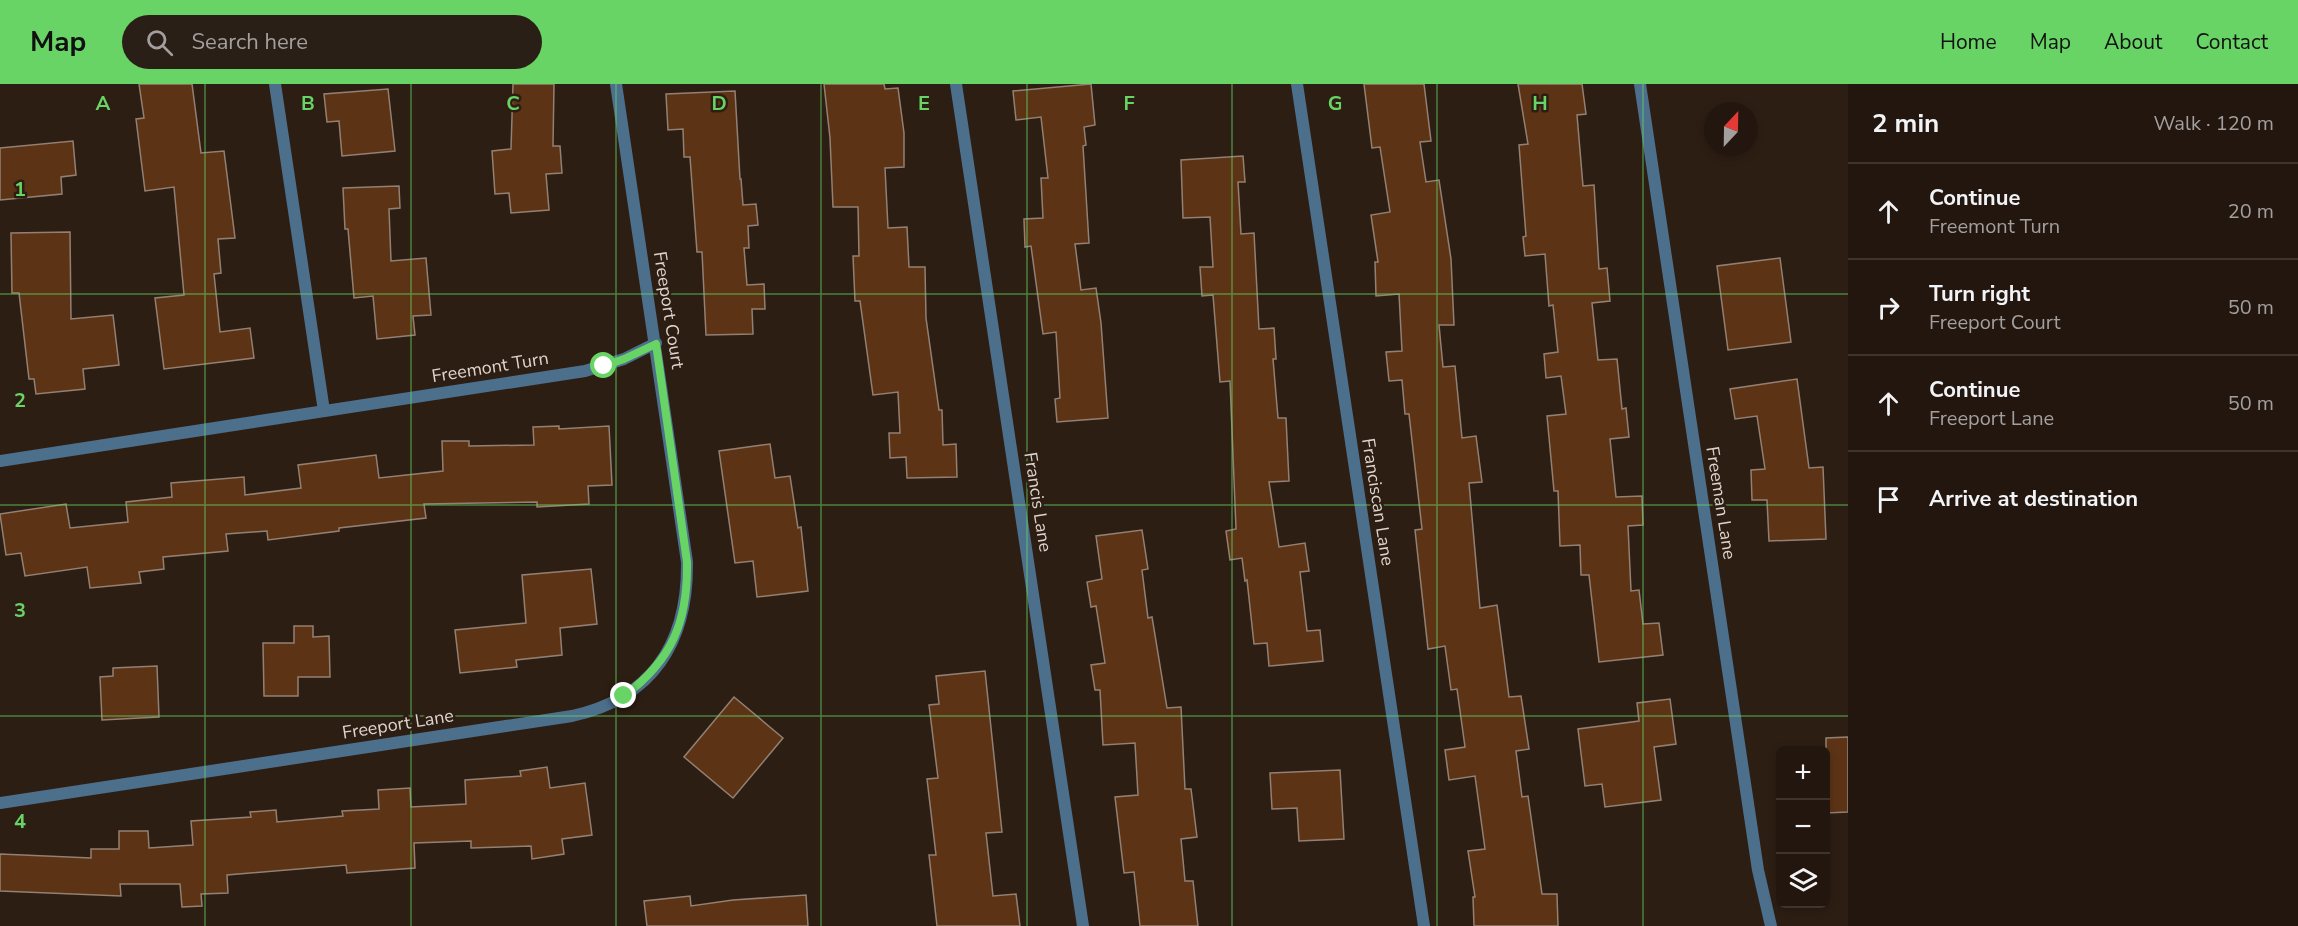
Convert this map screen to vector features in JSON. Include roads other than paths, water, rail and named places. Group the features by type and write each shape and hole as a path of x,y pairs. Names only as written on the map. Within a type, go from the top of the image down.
{"street":[{"path":"275,84 324,411"},
{"name":"Freeport Court","path":"616,84 685,541"},
{"name":"Francis Lane","path":"956,84 1083,926"},
{"name":"Franciscan Lane","path":"1297,84 1424,926"},
{"name":"Freeman Lane","path":"1640,84 1758,870 1772,926"},
{"name":"Freemont Turn","path":"0,461 585,371 624,359 656,344"},
{"name":"Freeport Lane","path":"0,803 572,716 608,706 641,684 655,669 677,634 686,598 685,541"}]}
